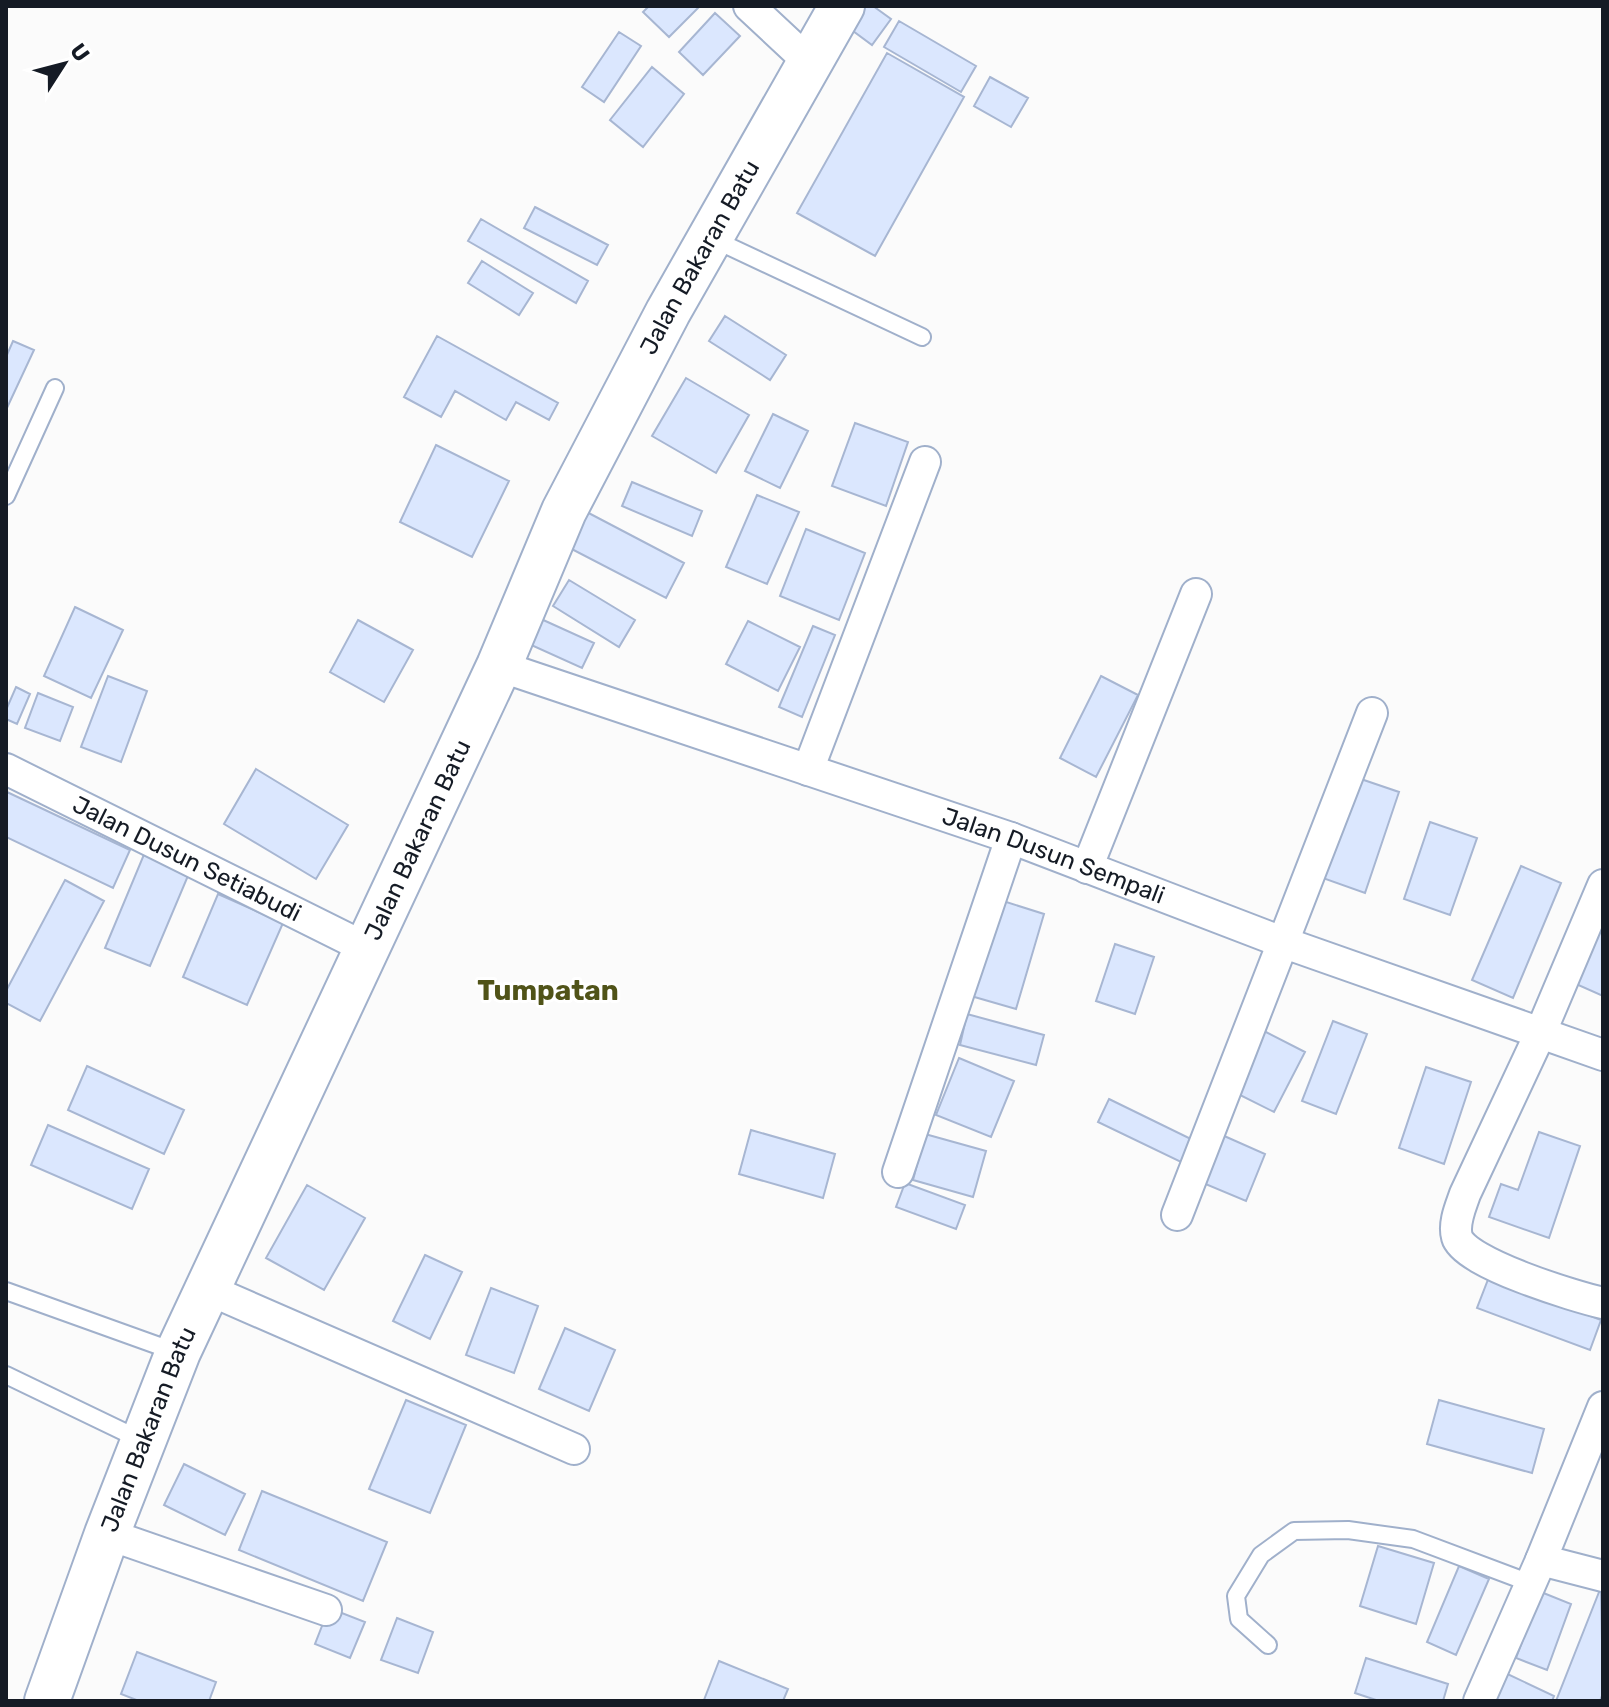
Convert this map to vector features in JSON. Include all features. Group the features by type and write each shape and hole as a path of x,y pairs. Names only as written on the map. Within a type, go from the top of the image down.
{"highway":[{"name":"Jalan Bakaran Batu","path":"47,1701 107,1534 178,1352 499,666 564,511 668,312 842,6"}],"street":[{"path":"749,6 809,62"},
{"path":"808,770 925,462"},
{"path":"1087,868 1196,594"},
{"name":"Jalan Dusun Sempali","path":"499,666 1011,838 1282,942 1603,1055"},
{"path":"1177,1215 1372,713"},
{"name":"Jalan Dusun Setiabudi","path":"6,769 368,949"},
{"path":"898,1172 1011,838"},
{"path":"1603,885 1540,1034 1465,1194 1459,1211 1457,1239 1463,1246 1517,1277 1603,1303"},
{"path":"207,1289 574,1449"},
{"path":"1479,1701 1603,1407"},
{"path":"107,1534 326,1610"},
{"path":"1536,1571 1603,1576"}],"lane":[{"path":"710,237 922,337"},
{"path":"6,496 55,388"},
{"path":"6,1291 178,1352"},
{"path":"6,1375 143,1441"},
{"path":"1268,1645 1239,1619 1236,1596 1261,1555 1294,1531 1348,1530 1413,1539 1536,1571"}],"building":[{"path":"649,6 700,6 669,37 643,12"},
{"path":"865,6 873,6 891,19 872,45 849,28"},
{"path":"715,13 740,36 703,75 679,52"},
{"path":"899,21 976,66 961,92 884,47"},
{"path":"619,32 641,46 604,102 582,87"},
{"path":"887,53 964,97 875,256 797,213"},
{"path":"652,67 684,94 643,147 610,120"},
{"path":"990,77 1028,98 1011,127 974,106"},
{"path":"535,207 608,245 597,265 524,228"},
{"path":"481,219 588,281 576,303 468,241"},
{"path":"482,261 533,293 519,315 468,283"},
{"path":"725,316 786,355 770,380 709,341"},
{"path":"437,336 558,403 549,420 516,402 506,420 455,391 441,417 404,397"},
{"path":"13,341 34,350 6,410 6,357"},
{"path":"686,378 749,415 716,473 652,436"},
{"path":"773,414 808,431 780,488 745,471"},
{"path":"855,423 908,442 886,506 832,486"},
{"path":"436,445 509,481 472,557 400,522"},
{"path":"632,482 702,511 692,536 622,506"},
{"path":"757,495 799,512 767,584 726,567"},
{"path":"581,509 684,563 666,598 562,544"},
{"path":"806,529 865,553 839,620 780,596"},
{"path":"569,580 635,620 619,647 553,606"},
{"path":"75,607 123,630 91,698 44,676"},
{"path":"541,619 594,643 582,668 529,644"},
{"path":"358,620 413,650 384,702 330,672"},
{"path":"748,621 800,647 778,691 726,664"},
{"path":"813,626 835,635 802,717 779,707"},
{"path":"108,676 147,691 121,762 81,747"},
{"path":"1101,676 1138,695 1096,777 1060,758"},
{"path":"16,687 30,694 17,724 6,719 6,710"},
{"path":"38,693 73,707 60,741 25,728"},
{"path":"256,769 348,825 316,879 224,824"},
{"path":"1352,776 1399,792 1365,893 1317,876"},
{"path":"7,792 130,850 113,888 6,837"},
{"path":"1430,822 1477,838 1450,915 1404,899"},
{"path":"145,852 190,871 150,966 105,948"},
{"path":"1521,866 1561,883 1513,998 1472,980"},
{"path":"65,880 104,901 40,1021 6,1003 6,991"},
{"path":"218,894 283,923 247,1005 183,977"},
{"path":"1000,900 1044,914 1016,1009 971,996"},
{"path":"1603,903 1603,996 1567,980"},
{"path":"1115,944 1154,957 1135,1014 1096,1001"},
{"path":"967,1014 1044,1035 1036,1065 960,1045"},
{"path":"1333,1021 1367,1034 1336,1114 1302,1101"},
{"path":"1262,1030 1305,1052 1274,1112 1230,1090"},
{"path":"959,1058 1014,1081 991,1137 936,1115"},
{"path":"87,1066 184,1110 164,1154 68,1110"},
{"path":"1426,1067 1471,1082 1444,1164 1399,1148"},
{"path":"1109,1099 1193,1140 1183,1163 1098,1122"},
{"path":"48,1125 149,1169 132,1209 31,1165"},
{"path":"751,1130 835,1154 823,1198 739,1174"},
{"path":"1539,1132 1580,1146 1549,1238 1489,1217 1501,1184 1518,1190"},
{"path":"925,1134 986,1151 973,1197 913,1180"},
{"path":"1222,1135 1265,1154 1246,1201 1203,1183"},
{"path":"905,1183 965,1205 956,1229 896,1207"},
{"path":"307,1185 365,1218 324,1290 266,1258"},
{"path":"425,1255 462,1272 430,1339 393,1321"},
{"path":"1489,1277 1601,1320 1590,1350 1477,1308"},
{"path":"491,1288 538,1306 514,1373 466,1355"},
{"path":"565,1328 615,1350 589,1411 539,1389"},
{"path":"406,1400 466,1425 430,1513 369,1489"},
{"path":"1439,1400 1544,1429 1532,1473 1427,1444"},
{"path":"184,1464 245,1494 225,1535 164,1505"},
{"path":"262,1491 387,1542 363,1601 239,1550"},
{"path":"1378,1546 1434,1563 1416,1624 1360,1606"},
{"path":"1459,1566 1489,1579 1456,1655 1427,1642"},
{"path":"1601,1587 1603,1693 1600,1701 1556,1701"},
{"path":"1541,1592 1571,1604 1547,1670 1516,1658"},
{"path":"329,1608 365,1622 350,1658 315,1644"},
{"path":"397,1618 433,1632 418,1673 381,1660"},
{"path":"137,1652 216,1682 209,1701 139,1701 121,1694"},
{"path":"1366,1658 1448,1684 1443,1701 1379,1701 1355,1693"},
{"path":"719,1661 788,1689 783,1701 704,1700"},
{"path":"1499,1670 1554,1696 1552,1701 1484,1701"}],"district":[{"name":"Tumpatan","path":"548,990"}]}
